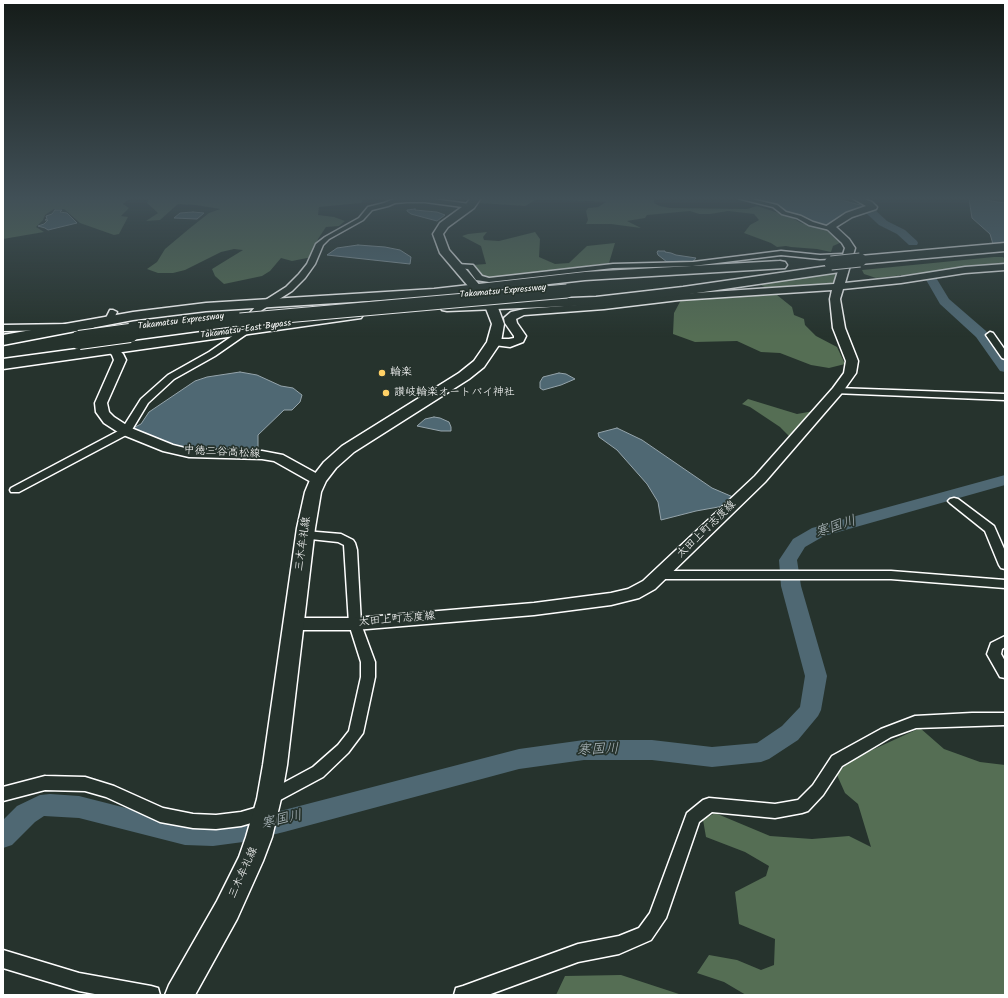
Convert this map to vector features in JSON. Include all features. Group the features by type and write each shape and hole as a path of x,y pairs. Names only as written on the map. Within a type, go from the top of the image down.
{"highway":[{"path":"859,262 896,262 1000,250"},
{"path":"833,267 859,262 1000,250"},
{"name":"Takamatsu-East Bypass","path":"112,321 192,308 392,297 477,289 585,276 806,263 833,267"},
{"name":"Takamatsu-East Bypass","path":"3,364 112,348 242,321 491,305 596,301 690,290 833,267"},
{"name":"Takamatsu Expressway","path":"3,348 73,334 130,333 566,289 833,267"},
{"name":"Takamatsu Expressway","path":"3,353 73,334 112,321 242,321"},
{"path":"3,340 73,334"}],"main road":[{"name":"三木牟礼線","path":"179,995 227,910 250,861 265,816 294,624 305,535 313,492 318,480 330,465 348,449 464,376 479,364 494,342 497,334 498,324 491,305 442,248 441,245"},
{"path":"849,245 859,262"},
{"name":"太田上町志度線","path":"294,624 355,624 534,609 611,599 633,594 649,585 760,479 837,391 850,373 852,361 839,328 835,299 839,286 859,262"},
{"path":"494,342 510,342 519,340 520,336 511,323 510,318 515,314 524,312 604,306 679,297 775,292 901,280 965,270 1005,267"},
{"name":"中徳三谷高松線","path":"3,328 73,334 88,329 98,334 112,348 120,360 101,403 103,412 109,420 126,431 168,448 189,453 262,455 278,458 318,480"}],"street":[{"path":"15,490 126,431 144,401 171,377 212,354 242,321 294,285 310,264 320,245"},
{"path":"457,266 470,267 479,278 488,280 606,267 706,263 781,253 802,254 859,262"},
{"path":"990,335 1005,356"},
{"path":"837,391 1005,397"},
{"path":"954,502 990,529 1005,565"},
{"path":"3,794 45,783 85,784 109,791 144,806 160,815 193,821 216,822 265,816 318,772 356,733 367,684 368,662 355,624 351,550 349,543 341,538 305,535"},
{"path":"660,575 891,575 1005,584"},
{"path":"1005,641 996,646 994,654 1005,673"},
{"path":"463,995 578,953 619,945 645,934 657,918 692,818 709,805 775,810 802,806 818,790 837,761 886,733 914,722 1005,719"},
{"path":"3,959 79,982 151,995"}],"green space":[{"path":"170,245 316,245 312,257 292,261 281,258 270,271 262,276 224,284 215,276 212,269 243,250 234,249 221,252 185,270 173,273 158,273 147,269 157,262 165,249"},
{"path":"478,245 540,245 539,257 555,264 569,263 587,246 615,245 609,263 488,279 482,276 473,265 486,264 481,246"},
{"path":"773,245 836,245 833,246 831,252 786,246 777,247"},
{"path":"1003,257 1005,259 1005,264 876,278 864,274 862,270"},
{"path":"839,272 833,284 769,289 758,284"},
{"path":"777,295 792,307 794,315 804,319 805,325 816,336 837,347 845,364 829,368 811,365 780,353 761,352 737,341 695,342 673,334 674,313 681,300"},
{"path":"748,399 797,414 814,411 790,437 780,427 750,407 742,404"},
{"path":"920,728 944,749 980,762 1005,765 1005,995 746,995 724,982 697,973 709,955 737,960 761,970 774,965 775,939 739,924 735,892 766,876 769,866 745,852 706,837 703,820 715,813 770,836 812,839 849,836 871,847 858,804 845,793 837,775 848,761"},
{"path":"621,975 682,995 556,995 565,976"}],"water":[{"path":"358,245 385,247 400,250 411,257 410,264 327,255 337,248"},
{"path":"994,245 1005,245 1005,251"},
{"path":"658,251 665,251 676,255 696,258 692,263 667,262 658,255"},
{"path":"240,372 257,375 281,386 293,388 302,395 300,402 292,410 284,410 258,435 258,451 216,452 169,447 131,429 141,424 149,412 195,381 207,377"},
{"path":"559,373 566,374 575,379 543,390 540,388 540,382 543,377"},
{"path":"434,417 449,422 451,431 441,431 417,426 425,419"},
{"path":"617,428 642,440 712,488 733,497 724,506 661,520 658,502 647,484 617,450 599,437 598,433"}],"waterway":[{"name":"寒国川","path":"931,278 944,301 981,334 1005,368"},
{"name":"寒国川","path":"3,837 26,814 40,806 50,805 79,807 185,834 213,835 243,831 284,821 519,759 584,750 652,750 712,757 761,752 790,733 810,710 816,676 791,586 788,560 799,543 818,532 1005,480"}],"place":[{"name":"輪楽","path":"382,373"},
{"name":"讃岐輪楽オートバイ神社","path":"386,393"}]}
